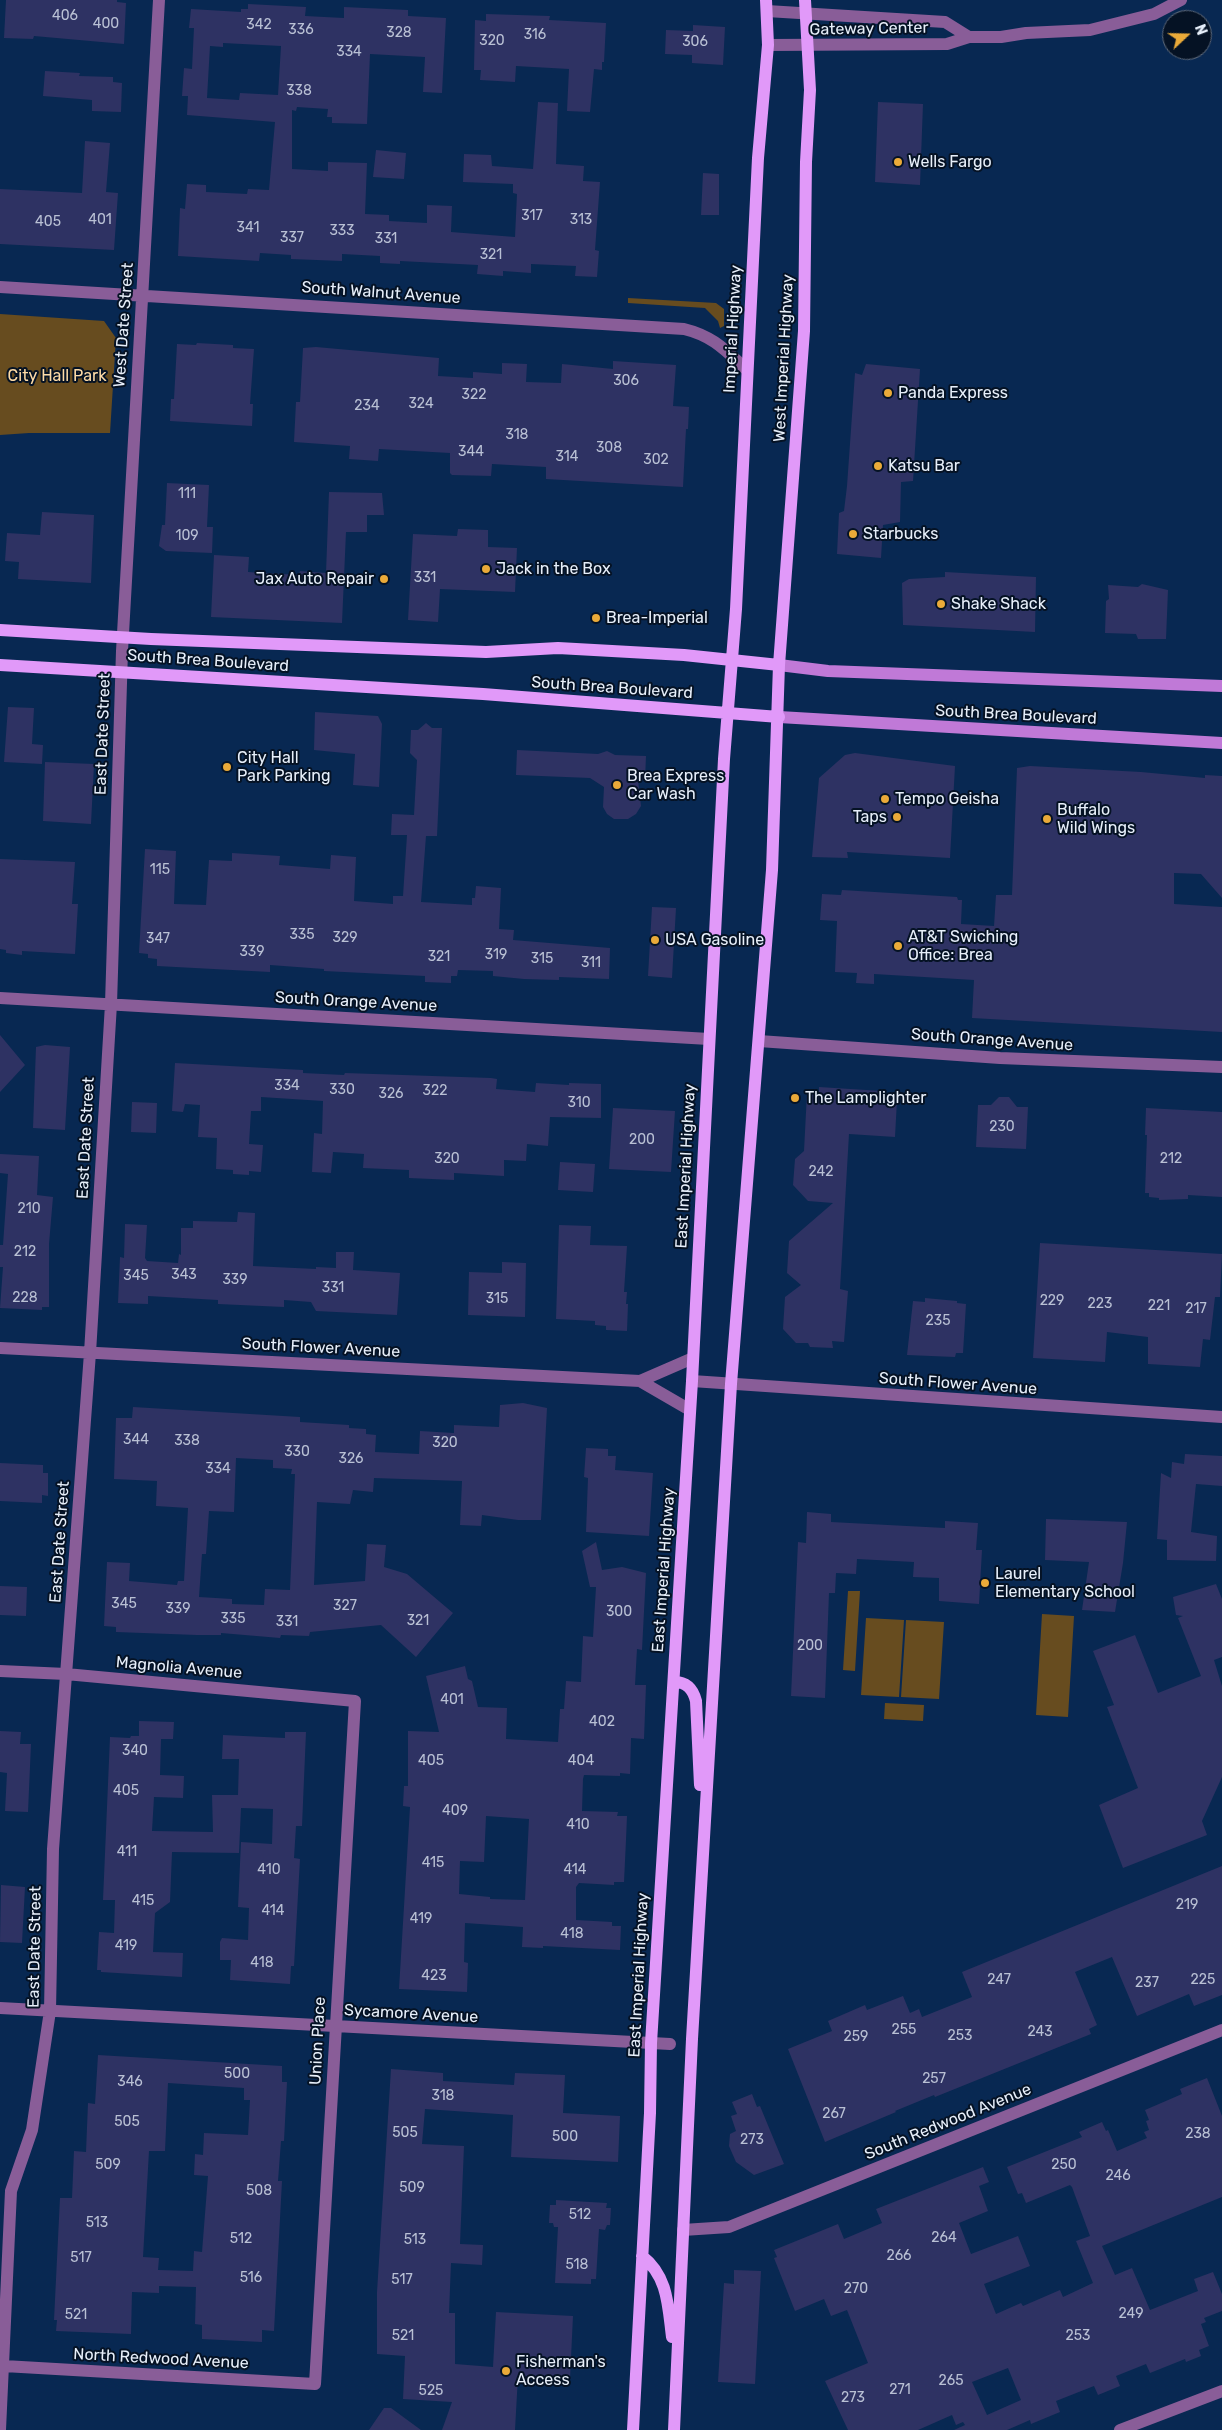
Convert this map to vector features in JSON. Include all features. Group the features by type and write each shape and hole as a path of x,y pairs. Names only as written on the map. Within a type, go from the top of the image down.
{"main road":[{"name":"Imperial Highway","path":"733,659 758,158 768,46 766,6"},
{"name":"West Imperial Highway","path":"779,717 779,665 804,331 806,162 810,90 805,6"},
{"name":"South Brea Boulevard","path":"0,630 486,652 558,648 733,659 828,671 1222,686"},
{"path":"728,713 733,659"},
{"name":"South Brea Boulevard","path":"0,665 779,717 1222,743"},
{"name":"East Imperial Highway","path":"633,2430 651,2043 692,1381 728,713"},
{"path":"674,2430 683,2230 730,1384 760,1042 772,870 779,717"},
{"path":"674,1682 688,1685 694,1692 696,1701 704,1852"},
{"path":"642,2256 652,2264 664,2283 677,2364"}],"street":[{"name":"West Date Street","path":"122,651 159,0"},
{"name":"Gateway Center","path":"768,46 947,44 969,37 1001,37 1026,33 1090,30 1154,14 1181,0"},
{"name":"Gateway Center","path":"766,6 805,6 843,17 945,22 969,37"},
{"name":"South Walnut Avenue","path":"0,287 684,328 702,333 717,342 747,370"},
{"name":"East Date Street","path":"0,2430 4,2366 3,2297 11,2190 32,2130 50,2011 53,1849 90,1353 111,1004 122,651"},
{"name":"South Orange Avenue","path":"0,998 709,1038"},
{"name":"South Orange Avenue","path":"760,1042 1010,1058 1222,1068"},
{"name":"South Flower Avenue","path":"0,1348 640,1381 693,1358"},
{"name":"South Flower Avenue","path":"640,1381 690,1410"},
{"name":"South Flower Avenue","path":"692,1381 1222,1418"},
{"name":"Magnolia Avenue","path":"0,1671 66,1674 355,1701"},
{"name":"Union Place","path":"315,2384 355,1701"},
{"name":"Sycamore Avenue","path":"0,2008 670,2044"},
{"name":"South Redwood Avenue","path":"683,2230 729,2227 1222,2030"},
{"name":"North Redwood Avenue","path":"4,2366 315,2384"},
{"path":"1120,2430 1222,2391"}],"green space":[{"path":"628,298 716,303 724,309 724,326 720,328 718,321 705,308 628,303"},
{"name":"City Hall Park","path":"0,314 104,321 116,338 110,433 0,435"},
{"path":"848,1591 860,1591 855,1671 843,1670"},
{"path":"1042,1614 1074,1616 1068,1717 1036,1715"},
{"path":"866,1618 904,1620 899,1697 861,1695"},
{"path":"906,1620 944,1622 939,1699 901,1697"},
{"path":"885,1703 924,1705 923,1721 884,1719"}],"building":[{"path":"6,0 117,0 117,2 126,3 124,44 34,36 33,39 4,38"},
{"path":"248,4 306,7 305,16 344,18 344,7 408,10 408,16 446,18 442,93 423,92 425,57 370,54 367,124 332,123 332,117 327,117 328,109 297,107 296,111 292,110 292,169 328,171 328,162 367,163 365,214 389,215 389,221 427,223 427,205 452,206 451,232 515,237 517,194 513,193 513,184 463,182 464,154 491,155 492,166 533,169 538,102 558,103 556,164 584,166 583,181 600,182 595,250 599,251 597,277 575,276 576,266 531,264 531,273 503,271 503,276 477,274 478,265 400,261 400,264 380,263 380,256 342,254 342,261 291,259 291,255 260,253 259,261 178,256 180,208 185,209 187,184 206,185 206,192 247,194 248,189 269,190 275,122 187,115 188,96 182,96 184,68 192,69 194,28 189,28 191,9 241,12 241,9 248,9","holes":["223,43 281,46 278,95 240,93 239,100 207,98 210,46 223,47"]},
{"path":"486,14 550,16 549,20 606,23 604,62 602,62 602,70 594,69 590,112 567,111 569,69 516,66 515,82 480,80 481,70 474,70 475,20 486,21"},
{"path":"693,25 725,27 723,65 692,63 692,55 665,54 666,30 693,31"},
{"path":"45,71 80,73 79,76 113,77 113,82 122,83 121,112 92,111 92,100 43,96"},
{"name":"Wells Fargo","path":"878,102 923,104 920,185 875,182"},
{"path":"85,141 110,143 106,192 118,193 114,250 0,244 0,189 82,193"},
{"path":"376,150 406,153 404,179 373,177"},
{"path":"703,173 719,174 719,215 701,215"},
{"path":"197,343 233,345 233,348 254,349 250,404 253,404 252,426 170,421 171,399 174,399 177,344 196,345"},
{"path":"316,347 439,358 438,376 473,378 473,372 502,374 502,363 527,364 526,382 561,383 562,364 613,369 613,361 676,365 673,406 689,407 683,487 546,479 546,467 492,464 491,476 452,475 450,473 450,453 379,449 378,461 349,459 350,446 294,442 296,402 300,402 303,348"},
{"path":"866,364 920,369 913,481 901,482 900,522 883,525 881,558 837,554 839,513 844,511 847,486 855,373 862,375"},
{"path":"167,483 209,485 207,527 213,527 212,553 166,551 159,546 162,525 165,525"},
{"path":"329,492 382,493 384,515 367,515 367,532 346,532 342,623 211,617 214,555 249,557 248,572 299,575 300,571 326,573"},
{"path":"42,512 94,515 91,583 18,579 19,562 5,561 7,533 40,535"},
{"path":"458,529 488,530 488,547 517,548 515,592 440,589 438,622 408,620 413,534 457,536"},
{"path":"945,572 1036,577 1035,632 903,625 902,583 909,579 945,577"},
{"path":"1142,584 1168,590 1166,639 1138,639 1136,634 1105,633 1106,601 1109,599 1108,585 1138,587"},
{"path":"8,707 34,708 32,744 43,745 42,764 4,762"},
{"path":"315,712 378,716 382,724 379,787 353,785 355,754 314,750"},
{"path":"426,723 432,728 442,728 437,836 426,836 421,902 472,905 476,886 501,888 499,929 514,930 513,940 610,948 609,979 559,977 559,980 524,979 493,976 493,971 458,970 457,976 451,976 451,983 425,982 425,976 324,971 324,969 270,965 270,972 157,966 157,959 148,958 148,954 139,953 145,849 176,851 174,904 206,905 209,860 232,861 232,853 280,856 279,865 330,869 331,855 356,857 354,901 393,904 393,896 403,896 407,835 391,835 392,814 414,815 417,760 410,753 411,730 418,730"},
{"name":"Brea Express Car Wash","path":"517,750 598,754 607,751 615,755 646,756 645,780 638,780 641,806 636,814 628,819 614,819 607,814 603,807 604,787 590,778 516,775"},
{"name":"Tempo Geisha","path":"855,753 955,766 950,858 847,852 848,858 812,857 819,778 845,755"},
{"path":"45,762 94,764 91,824 43,821"},
{"path":"1030,766 1141,772 1205,778 1205,775 1222,776 1222,898 1201,874 1174,873 1174,904 1222,907 1222,1032 972,1018 974,980 874,974 874,984 856,983 857,973 835,972 837,921 820,920 822,894 841,895 842,890 957,897 958,900 962,900 961,924 994,926 996,895 1012,895 1017,768"},
{"path":"0,859 75,862 72,904 78,904 75,954 22,951 22,955 6,953 6,950 0,949"},
{"path":"652,907 676,908 672,978 648,976"},
{"path":"0,1035 25,1065 0,1092"},
{"path":"45,1045 70,1047 65,1130 33,1128 36,1047"},
{"path":"175,1063 303,1070 303,1073 344,1075 345,1073 491,1078 497,1079 496,1089 535,1092 536,1083 601,1084 601,1118 550,1117 548,1146 527,1144 526,1161 504,1160 504,1176 454,1173 454,1180 409,1178 409,1170 363,1168 364,1154 333,1152 331,1173 312,1172 314,1133 322,1134 323,1101 261,1097 261,1111 251,1111 249,1144 263,1145 261,1172 249,1171 249,1175 233,1174 233,1170 216,1169 217,1138 198,1137 200,1105 185,1104 183,1112 172,1111"},
{"path":"819,1087 882,1091 882,1100 897,1100 895,1137 849,1134 840,1289 848,1291 844,1342 832,1341 833,1348 810,1347 808,1343 796,1343 783,1329 785,1297 801,1285 787,1273 789,1241 833,1203 808,1201 793,1185 795,1159 804,1151 807,1093 819,1094"},
{"path":"999,1097 1009,1097 1017,1107 1028,1107 1026,1149 976,1147 978,1105 991,1105"},
{"path":"132,1102 157,1103 156,1133 131,1132"},
{"path":"613,1108 675,1111 671,1172 609,1169"},
{"path":"1146,1108 1222,1112 1222,1197 1188,1195 1188,1199 1159,1200 1159,1198 1149,1197 1149,1193 1145,1193"},
{"path":"0,1154 39,1156 37,1195 53,1197 49,1244 49,1307 42,1307 42,1310 0,1308 3,1267 0,1267 0,1245 3,1245 8,1174 0,1173"},
{"path":"560,1162 595,1164 593,1192 558,1190"},
{"path":"238,1212 255,1213 253,1266 336,1268 336,1252 354,1252 353,1270 400,1273 397,1315 316,1311 311,1302 284,1300 284,1307 218,1304 218,1300 148,1296 148,1304 118,1303 120,1257 124,1258 125,1224 147,1225 145,1258 147,1261 178,1263 179,1254 181,1255 181,1228 193,1228 193,1221 237,1222"},
{"path":"559,1225 591,1226 590,1245 627,1246 624,1292 627,1292 626,1304 628,1304 627,1331 606,1330 606,1326 595,1325 595,1321 556,1319"},
{"path":"1040,1243 1222,1254 1220,1297 1215,1297 1210,1340 1203,1339 1200,1367 1148,1364 1148,1337 1107,1332 1105,1362 1033,1358"},
{"path":"502,1262 526,1263 525,1317 468,1315 469,1272 502,1273"},
{"path":"925,1298 957,1301 957,1303 966,1304 963,1353 956,1353 955,1357 907,1355 913,1301 925,1302"},
{"path":"523,1403 547,1408 541,1520 518,1520 482,1515 481,1526 460,1525 462,1481 374,1478 373,1492 353,1490 350,1504 317,1502 314,1585 365,1581 367,1544 386,1545 384,1567 407,1574 453,1613 416,1657 381,1625 310,1632 309,1636 281,1635 280,1638 221,1633 221,1635 197,1635 116,1632 116,1627 104,1626 107,1562 130,1563 129,1581 177,1585 178,1581 184,1581 188,1508 156,1506 157,1481 114,1479 116,1418 132,1418 133,1407 300,1417 300,1422 349,1425 349,1428 366,1429 366,1434 376,1435 375,1452 419,1454 420,1431 454,1433 454,1425 499,1427 500,1405","holes":["236,1458 273,1460 273,1468 292,1469 291,1474 295,1474 290,1590 265,1589 264,1605 232,1604 232,1599 199,1597 202,1554 206,1554 209,1511 234,1512"]},
{"path":"586,1448 608,1449 608,1456 616,1456 615,1470 653,1473 649,1536 586,1532 588,1478 584,1477"},
{"path":"1185,1454 1222,1456 1222,1486 1196,1484 1191,1532 1217,1536 1216,1561 1167,1560 1167,1540 1157,1539 1161,1473 1171,1478 1172,1462 1184,1464"},
{"path":"0,1463 43,1465 43,1473 48,1473 48,1496 42,1495 42,1503 0,1501"},
{"path":"807,1512 831,1514 831,1522 945,1528 945,1521 978,1523 976,1550 982,1550 979,1604 939,1601 939,1578 913,1577 914,1562 857,1559 856,1574 836,1573 835,1593 829,1593 825,1698 791,1696 798,1542 806,1543"},
{"path":"1046,1519 1127,1522 1115,1612 1082,1610 1089,1562 1045,1560"},
{"path":"596,1542 602,1570 622,1567 646,1573 642,1650 637,1649 635,1685 646,1685 644,1739 631,1738 630,1774 620,1773 620,1776 584,1775 583,1779 582,1811 618,1812 617,1816 627,1816 624,1882 614,1882 614,1885 579,1883 576,1887 576,1920 612,1922 612,1926 621,1926 620,1950 543,1946 543,1948 522,1947 523,1927 465,1923 464,1962 468,1963 467,1992 399,1989 410,1807 403,1806 404,1786 408,1786 408,1731 439,1732 426,1676 465,1666 468,1679 472,1681 478,1707 507,1708 506,1739 558,1742 560,1709 564,1709 566,1681 581,1682 583,1636 593,1637 596,1587 590,1587 582,1551","holes":["486,1816 529,1819 525,1900 490,1899 490,1897 459,1894 460,1861 484,1862"]},
{"path":"1216,1584 1222,1599 1222,1657 1214,1660 1222,1686 1222,1777 1202,1821 1207,1835 1123,1868 1099,1805 1138,1788 1107,1707 1114,1705 1093,1651 1135,1635 1158,1693 1201,1676 1178,1618 1183,1616 1176,1615 1173,1597"},
{"path":"0,1586 27,1587 26,1616 0,1615"},
{"path":"139,1721 174,1722 173,1739 161,1739 160,1775 184,1776 183,1798 154,1797 152,1831 213,1832 212,1795 238,1795 239,1759 222,1759 223,1735 285,1738 285,1732 306,1732 302,1826 296,1826 294,1858 300,1859 294,1966 291,1966 290,1984 230,1980 231,1960 220,1960 220,1942 222,1938 248,1940 249,1908 238,1907 241,1842 272,1844 273,1809 241,1808 239,1853 172,1852 170,1902 155,1913 153,1952 183,1953 182,1977 101,1972 101,1970 97,1970 99,1932 114,1933 115,1900 103,1900 110,1737 130,1738 131,1736 139,1736"},
{"path":"0,1731 21,1732 20,1744 31,1744 28,1812 5,1811 7,1773 0,1772"},
{"path":"1222,1866 1222,1995 1194,2006 1189,1994 1137,2016 1112,1957 1075,1972 1097,2025 1089,2029 1091,2034 935,2097 934,2095 825,2142 788,2049 832,2031 828,2021 865,2005 867,2010 903,1996 910,2013 919,2009 922,2017 972,1997 962,1972"},
{"path":"1,1885 25,1887 22,1943 0,1942"},
{"path":"98,2055 282,2066 282,2082 287,2082 284,2141 281,2141 278,2181 282,2181 274,2331 262,2330 262,2342 202,2339 202,2325 195,2324 196,2287 159,2286 159,2293 132,2292 131,2334 56,2331 57,2320 54,2320 60,2198 72,2198 74,2151 86,2152 88,2103 95,2104","holes":["168,2083 244,2088 244,2100 250,2100 248,2135 204,2133 203,2155 195,2154 194,2175 208,2176 202,2252 194,2251 193,2271 158,2270 159,2258 143,2257 149,2151 165,2151"]},
{"path":"391,2069 443,2073 443,2081 514,2085 515,2073 565,2075 563,2113 620,2116 618,2162 511,2157 513,2115 425,2109 422,2144 464,2146 460,2244 483,2245 482,2265 451,2263 449,2313 455,2313 455,2364 493,2367 496,2312 573,2316 570,2379 518,2376 515,2430 442,2430 452,2402 403,2399 405,2356 377,2354 377,2292"},
{"path":"1207,2078 1222,2116 1222,2197 1102,2246 1115,2275 1132,2268 1150,2310 1198,2291 1194,2279 1213,2272 1222,2294 1222,2311 1204,2318 1206,2322 1201,2324 1209,2346 1199,2350 1201,2356 1186,2362 1185,2359 1150,2373 1146,2364 1116,2376 1120,2386 1098,2395 1094,2386 1056,2401 1060,2412 1031,2424 1030,2420 1007,2430 954,2430 965,2425 963,2422 956,2425 952,2415 918,2430 848,2430 825,2381 868,2363 847,2310 831,2316 824,2299 795,2311 774,2258 777,2257 774,2250 838,2224 844,2239 882,2223 876,2209 983,2167 989,2182 979,2186 988,2211 959,2223 971,2254 1018,2236 1030,2266 984,2284 996,2314 1021,2303 1023,2306 1060,2290 1063,2297 1093,2283 1076,2241 1090,2236 1072,2187 1070,2185 1026,2203 1022,2193 1018,2194 1007,2167 1082,2137 1079,2132 1102,2122 1106,2131 1108,2130 1117,2151 1147,2138 1144,2132 1149,2130 1146,2121 1149,2120 1145,2110 1182,2094 1180,2089","holes":["1008,2368 1021,2400 987,2415 972,2382"]},
{"path":"752,2094 757,2107 760,2106 784,2164 754,2175 736,2162 729,2146 730,2134 736,2131 731,2116 737,2114 732,2102"},
{"path":"556,2200 607,2203 606,2208 611,2208 610,2225 607,2225 605,2230 599,2229 596,2279 591,2279 591,2284 555,2283 558,2227 554,2227 553,2223 549,2223 550,2205 556,2205"},
{"path":"734,2270 761,2271 755,2384 718,2382 724,2283 734,2284"},
{"path":"384,2408 391,2408 421,2430 369,2430"}],"place":[{"name":"Wells Fargo","path":"898,162"},
{"name":"Panda Express","path":"888,393"},
{"name":"Katsu Bar","path":"878,466"},
{"name":"Starbucks","path":"853,534"},
{"name":"Jack in the Box","path":"486,569"},
{"name":"Jax Auto Repair","path":"384,579"},
{"name":"Shake Shack","path":"941,604"},
{"name":"Brea-Imperial","path":"596,618"},
{"name":"City Hall Park Parking","path":"227,767"},
{"name":"Brea Express Car Wash","path":"617,785"},
{"name":"Tempo Geisha","path":"885,799"},
{"name":"Taps","path":"897,817"},
{"name":"Buffalo Wild Wings","path":"1047,819"},
{"name":"USA Gasoline","path":"655,940"},
{"name":"AT&T Swiching Office: Brea","path":"898,946"},
{"name":"The Lamplighter","path":"795,1098"},
{"name":"Laurel Elementary School","path":"985,1583"},
{"name":"Fisherman's Access","path":"506,2371"}]}
